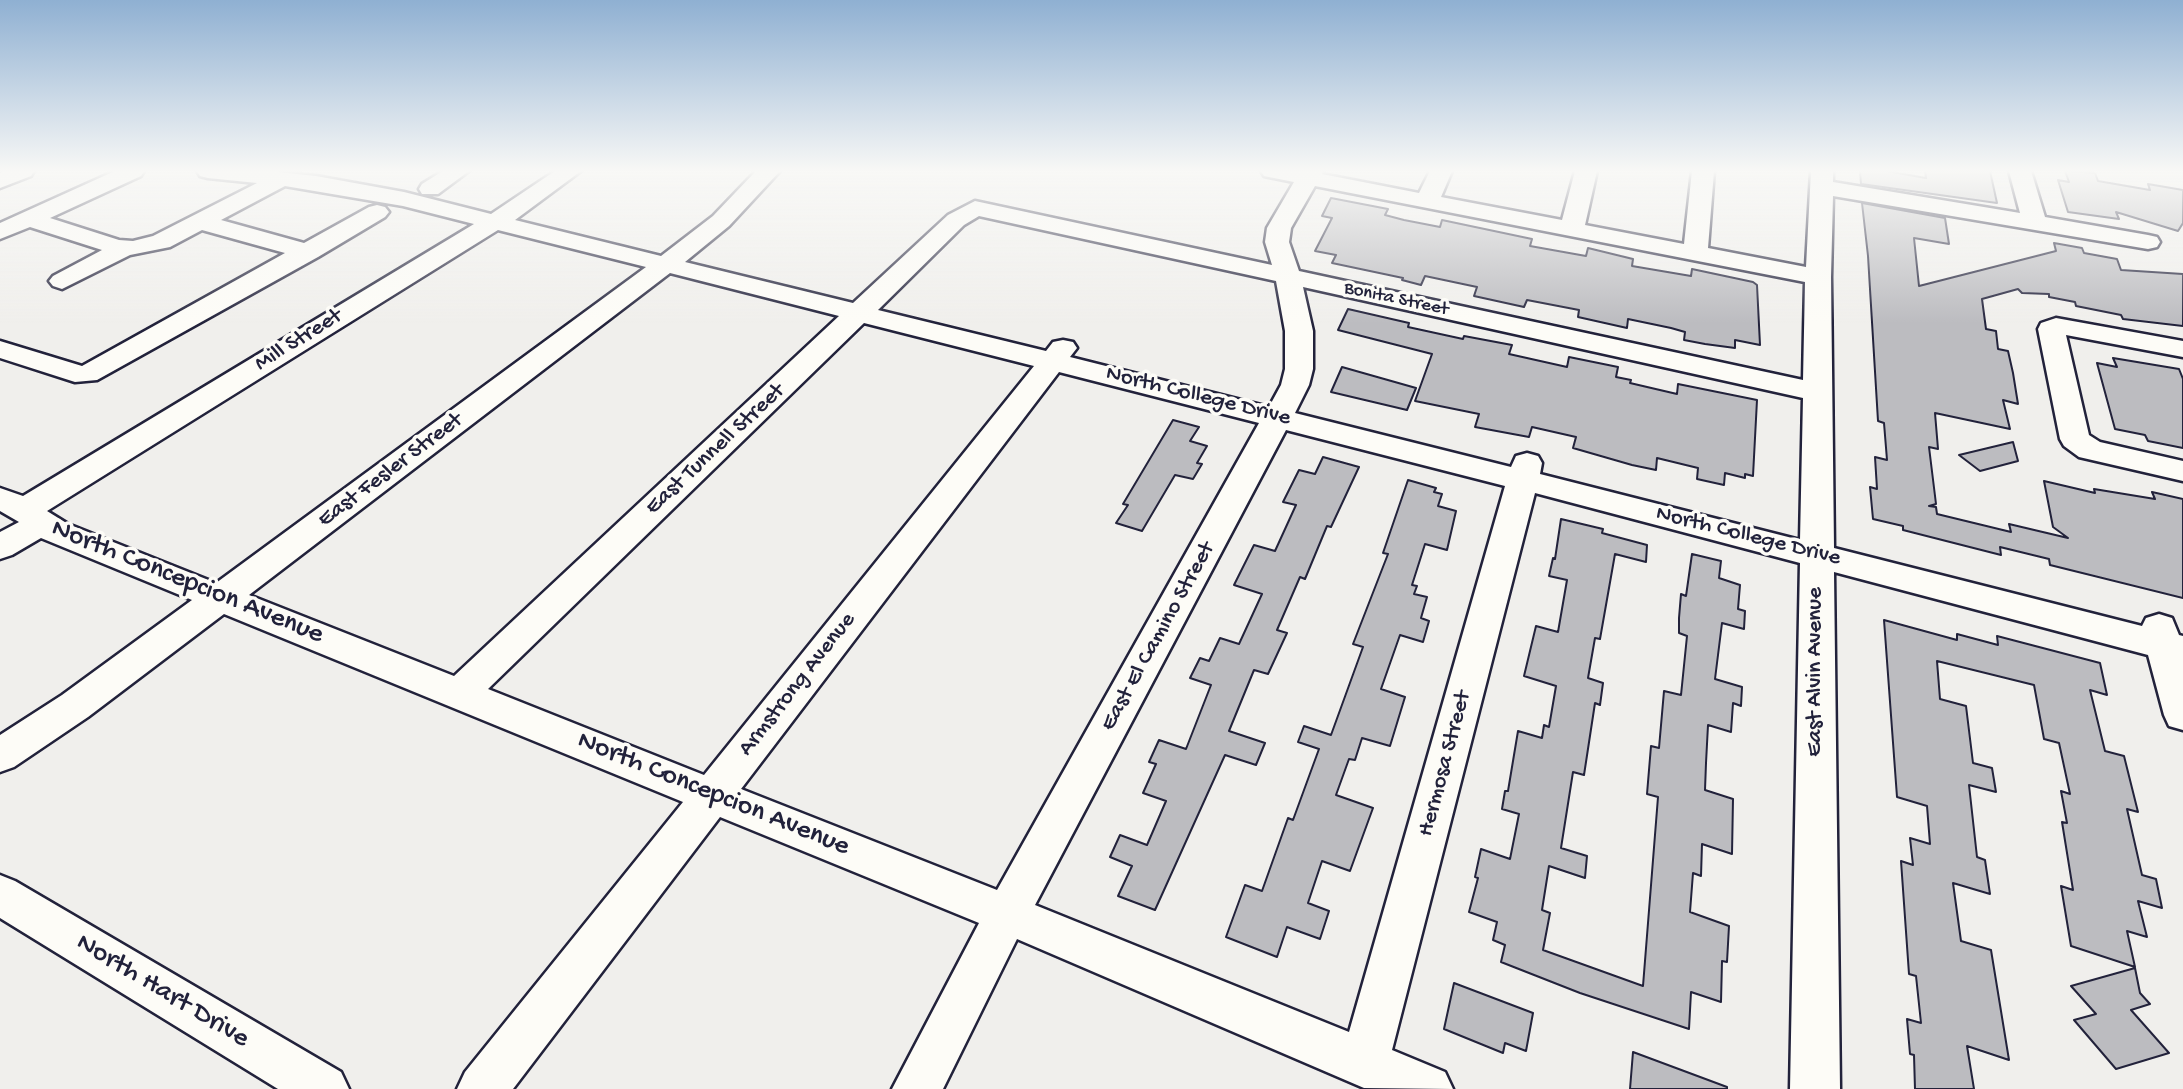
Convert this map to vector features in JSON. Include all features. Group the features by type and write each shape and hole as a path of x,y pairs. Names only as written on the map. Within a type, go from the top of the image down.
{"street":[{"path":"0,232 22,222"},
{"path":"37,222 125,248"},
{"path":"61,281 125,248 161,242 200,222 309,252"},
{"path":"0,349 75,374 97,370 360,222"},
{"name":"Mill Street","path":"0,547 22,511 493,222"},
{"name":"North College Drive","path":"525,222 1525,471 2172,636"},
{"name":"East Fesler Street","path":"0,756 75,706 720,222"},
{"name":"East Tunnell Street","path":"459,694 954,222"},
{"name":"Bonita Street","path":"1039,222 1817,392"},
{"name":"East El Camino Street","path":"917,1089 1007,914 1282,411 1299,369 1299,331 1288,276 1277,242 1283,222"},
{"path":"1531,222 1818,277"},
{"path":"1572,230 1574,222"},
{"path":"1695,253 1698,222"},
{"name":"East Alvin Avenue","path":"1815,1089 1817,392 1820,222"},
{"path":"2025,222 2148,242"},
{"path":"2183,349 2056,326 2051,329 2075,439 2083,447 2183,471"},
{"name":"Armstrong Avenue","path":"482,1089 1058,354"},
{"path":"0,375 31,358"},
{"name":"Hermosa Street","path":"1364,1064 1525,471"},
{"name":"North Concepcion Avenue","path":"22,511 220,597 1007,914 1428,1089"},
{"path":"2172,636 2183,715"},
{"name":"North Hart Drive","path":"0,895 324,1089"}],"building":[{"path":"1330,222 1413,222 1440,227 1441,222 1451,222 1532,239 1530,246 1586,256 1588,248 1633,259 1632,266 1691,276 1692,269 1757,285 1760,345 1735,340 1735,348 1705,344 1684,340 1685,332 1628,319 1627,328 1578,317 1579,310 1527,300 1524,307 1474,296 1477,287 1425,276 1421,285 1402,280 1403,278 1332,263 1336,255 1315,251"},
{"path":"1864,222 1946,222 1949,244 1914,238 1919,286 2056,251 2054,243 2082,248 2084,253 2117,259 2121,270 2183,274 2183,326 2123,319 2121,315 2076,306 2075,302 2049,297 2049,294 2022,293 2018,289 1982,299 1986,329 1996,331 1998,349 2008,351 2018,404 2003,400 2010,429 1935,413 1938,449 1929,447 1936,504 1929,506 1936,507 1937,514 2011,532 2009,524 2068,538 2053,527 2044,481 2095,493 2094,489 2155,499 2152,492 2183,499 2183,598 2050,565 2049,559 2000,547 2001,555 1903,530 1903,526 1873,519 1870,487 1877,489 1875,457 1887,460 1884,423 1878,421"},
{"path":"2148,222 2183,222 2178,231"},
{"path":"1348,309 1409,323 1408,327 1463,339 1464,336 1512,345 1509,354 1567,367 1569,357 1618,367 1616,377 1677,394 1678,384 1757,400 1753,476 1745,474 1745,478 1725,473 1724,485 1697,479 1698,468 1657,458 1656,470 1573,448 1576,437 1532,427 1529,437 1475,427 1479,414 1415,401 1432,354 1338,330"},
{"path":"2113,358 2179,369 2183,379 2183,448 2148,441 2145,435 2115,429 2097,363 2117,367"},
{"path":"1342,367 1416,388 1407,410 1331,392"},
{"path":"1173,420 1199,427 1190,441 1207,446 1197,463 1202,464 1193,479 1175,475 1142,531 1116,523 1128,505 1123,504"},
{"path":"2013,442 2018,461 1980,471 1959,455"},
{"path":"1323,457 1359,467 1331,527 1327,526 1305,579 1300,577 1277,630 1287,633 1268,674 1254,670 1229,731 1265,743 1256,765 1225,755 1155,910 1118,896 1132,866 1110,857 1120,835 1147,845 1166,801 1143,793 1156,764 1149,762 1159,740 1186,749 1211,685 1190,678 1200,658 1209,661 1220,638 1239,644 1262,594 1234,585 1254,545 1275,551 1296,505 1283,502 1299,470 1315,474"},
{"path":"1408,480 1436,488 1434,492 1442,494 1438,506 1456,511 1447,550 1425,544 1412,585 1417,586 1414,594 1427,597 1421,618 1429,621 1423,642 1400,635 1381,689 1405,697 1390,746 1362,738 1355,760 1349,759 1336,795 1373,808 1350,871 1322,861 1308,903 1329,911 1320,939 1287,927 1277,957 1226,937 1245,885 1262,891 1288,818 1293,820 1319,749 1298,742 1304,726 1331,735 1363,647 1353,644 1388,554 1383,553"},
{"path":"1561,519 1603,529 1602,533 1647,545 1646,562 1615,554 1600,639 1595,638 1588,678 1603,683 1600,705 1595,703 1584,775 1573,772 1561,848 1587,856 1585,878 1549,866 1542,910 1550,913 1543,950 1643,986 1658,797 1647,794 1651,746 1659,748 1664,691 1681,695 1687,636 1679,633 1679,618 1681,594 1686,596 1692,554 1721,561 1719,578 1740,585 1738,609 1745,611 1744,629 1722,623 1715,679 1742,687 1741,706 1733,703 1731,732 1708,725 1705,790 1733,799 1732,854 1702,844 1701,876 1693,873 1690,912 1729,926 1727,962 1722,961 1721,1002 1691,992 1689,1029 1580,993 1501,962 1505,945 1493,940 1497,922 1469,912 1478,878 1475,877 1481,849 1510,859 1519,814 1502,809 1505,791 1508,791 1518,731 1542,738 1544,725 1549,727 1556,686 1524,676 1536,626 1558,632 1567,580 1549,576 1553,558 1555,559"},
{"path":"1884,620 1957,640 1957,634 1998,645 1997,636 2100,663 2107,695 2090,690 2105,751 2124,756 2138,812 2127,809 2142,875 2156,879 2162,908 2138,901 2147,937 2127,931 2135,967 2071,946 2061,886 2073,890 2062,822 2067,823 2061,791 2070,794 2059,743 2044,739 2034,685 1937,661 1940,699 1966,706 1973,763 1992,768 1996,792 1969,785 1977,857 1985,860 1990,894 1953,883 1961,941 1991,950 2009,1060 1967,1046 1974,1089 1915,1089 1914,1055 1910,1054 1907,1019 1921,1023 1916,976 1909,974 1901,861 1913,865 1910,838 1930,844 1927,806 1897,797"},
{"path":"2135,968 2140,993 2150,1004 2131,1010 2169,1053 2116,1069 2074,1020 2096,1014 2071,986"},
{"path":"1454,983 1533,1013 1526,1051 1505,1043 1503,1053 1444,1029"},
{"path":"1633,1052 1727,1087 1727,1089 1630,1089"}]}
